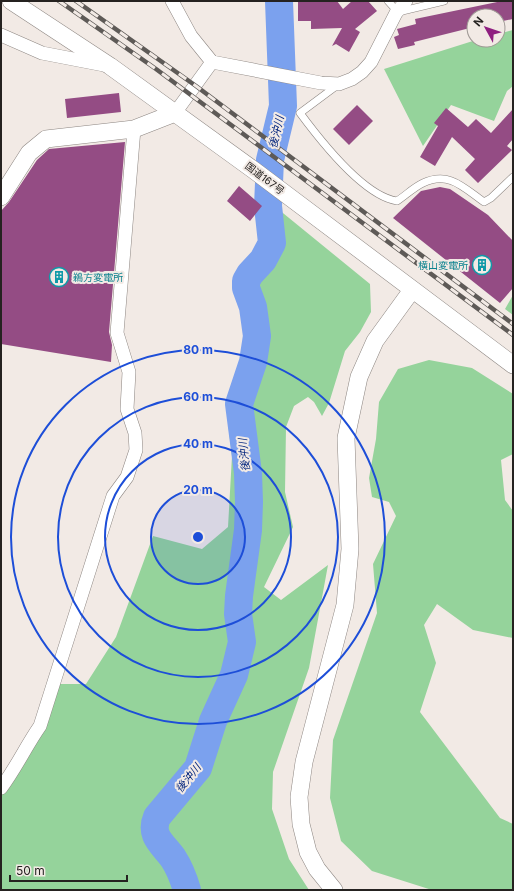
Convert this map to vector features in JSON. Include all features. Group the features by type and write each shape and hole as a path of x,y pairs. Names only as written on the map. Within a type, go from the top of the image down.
{"street":[{"name":"国道167号","path":"11,1 110,66 255,170 513,365"},
{"path":"172,1 191,36 212,62 321,83 339,84 352,80 371,62 397,12 406,1"},
{"path":"1,35 42,53 110,66"},
{"path":"1,197 29,153 46,139 134,129 175,112 212,62"},
{"path":"1,788 10,776 24,750 40,726 113,496 127,477 136,450 135,433 127,409 129,372 117,333 134,129"},
{"path":"334,890 317,869 308,852 301,824 299,797 304,762 345,605 350,549 346,438 359,377 375,341 412,290"}],"lane":[{"path":"388,1 397,12 444,1"},
{"path":"339,84 300,113 318,136 353,173 371,190 388,200 397,201 422,184 437,178 456,182 484,202 491,198 513,177"}],"green space":[{"path":"513,30 513,86 507,91 494,121 451,105 423,146 384,69 466,43 466,48 506,48 506,32"},
{"path":"278,209 370,284 371,312 360,332 345,351 329,403 322,416 314,402 308,397 294,406 286,427 285,492 293,527 264,587 281,600 328,565 309,668 273,772 272,809 289,859 309,890 1,890 1,776 20,754 53,684 86,684 116,637 153,536 202,549 228,527 232,456 228,423 235,391 252,339 250,315 255,286 283,245 273,217"},
{"path":"513,295 513,315 505,309"},
{"path":"429,360 472,368 513,394 513,454 501,460 505,500 513,511 513,638 473,630 437,604 424,625 436,663 420,712 500,818 513,824 513,890 432,890 372,871 341,841 330,798 333,740 377,613 373,564 396,516 389,502 372,497 369,478 376,439 379,402 398,369"}],"building":[{"path":"298,1 337,1 343,9 352,1 368,1 377,11 355,29 360,32 349,52 336,44 332,46 342,28 311,29 311,21 298,21"},
{"path":"502,1 513,1 513,19 506,20 506,8 468,8"},
{"path":"466,8 466,29 414,42 415,45 398,49 394,37 399,35 397,29 416,24 415,19"},
{"path":"119,93 121,112 67,118 65,99"},
{"path":"357,105 373,121 349,145 333,129"},
{"path":"446,108 468,127 476,119 491,133 513,109 513,139 507,146 512,150 478,183 465,170 475,159 452,137 435,166 420,157 438,126 434,123"},
{"name":"鵜方変電所","path":"125,142 109,332 112,345 111,362 1,344 1,211 9,202 37,160 49,149"},
{"path":"239,186 262,206 250,221 227,201"},
{"name":"横山変電所","path":"440,187 450,189 488,215 513,241 513,288 500,303 393,218 421,191"}],"waterway":[{"name":"後沖川","path":"187,890 175,862 156,835 155,824 157,817 198,768 213,721 234,675 242,642 238,614 248,530 249,502 248,473 239,404 253,362 257,336 253,307 246,288 246,281 250,274 263,260 272,243 268,206 270,160 283,106 279,1"}],"railway":[{"path":"59,1 156,69 513,335"},
{"path":"76,1 196,86 513,324"}],"place":[{"name":"横山変電所","path":"482,265"},
{"name":"鵜方変電所","path":"59,277"}]}
